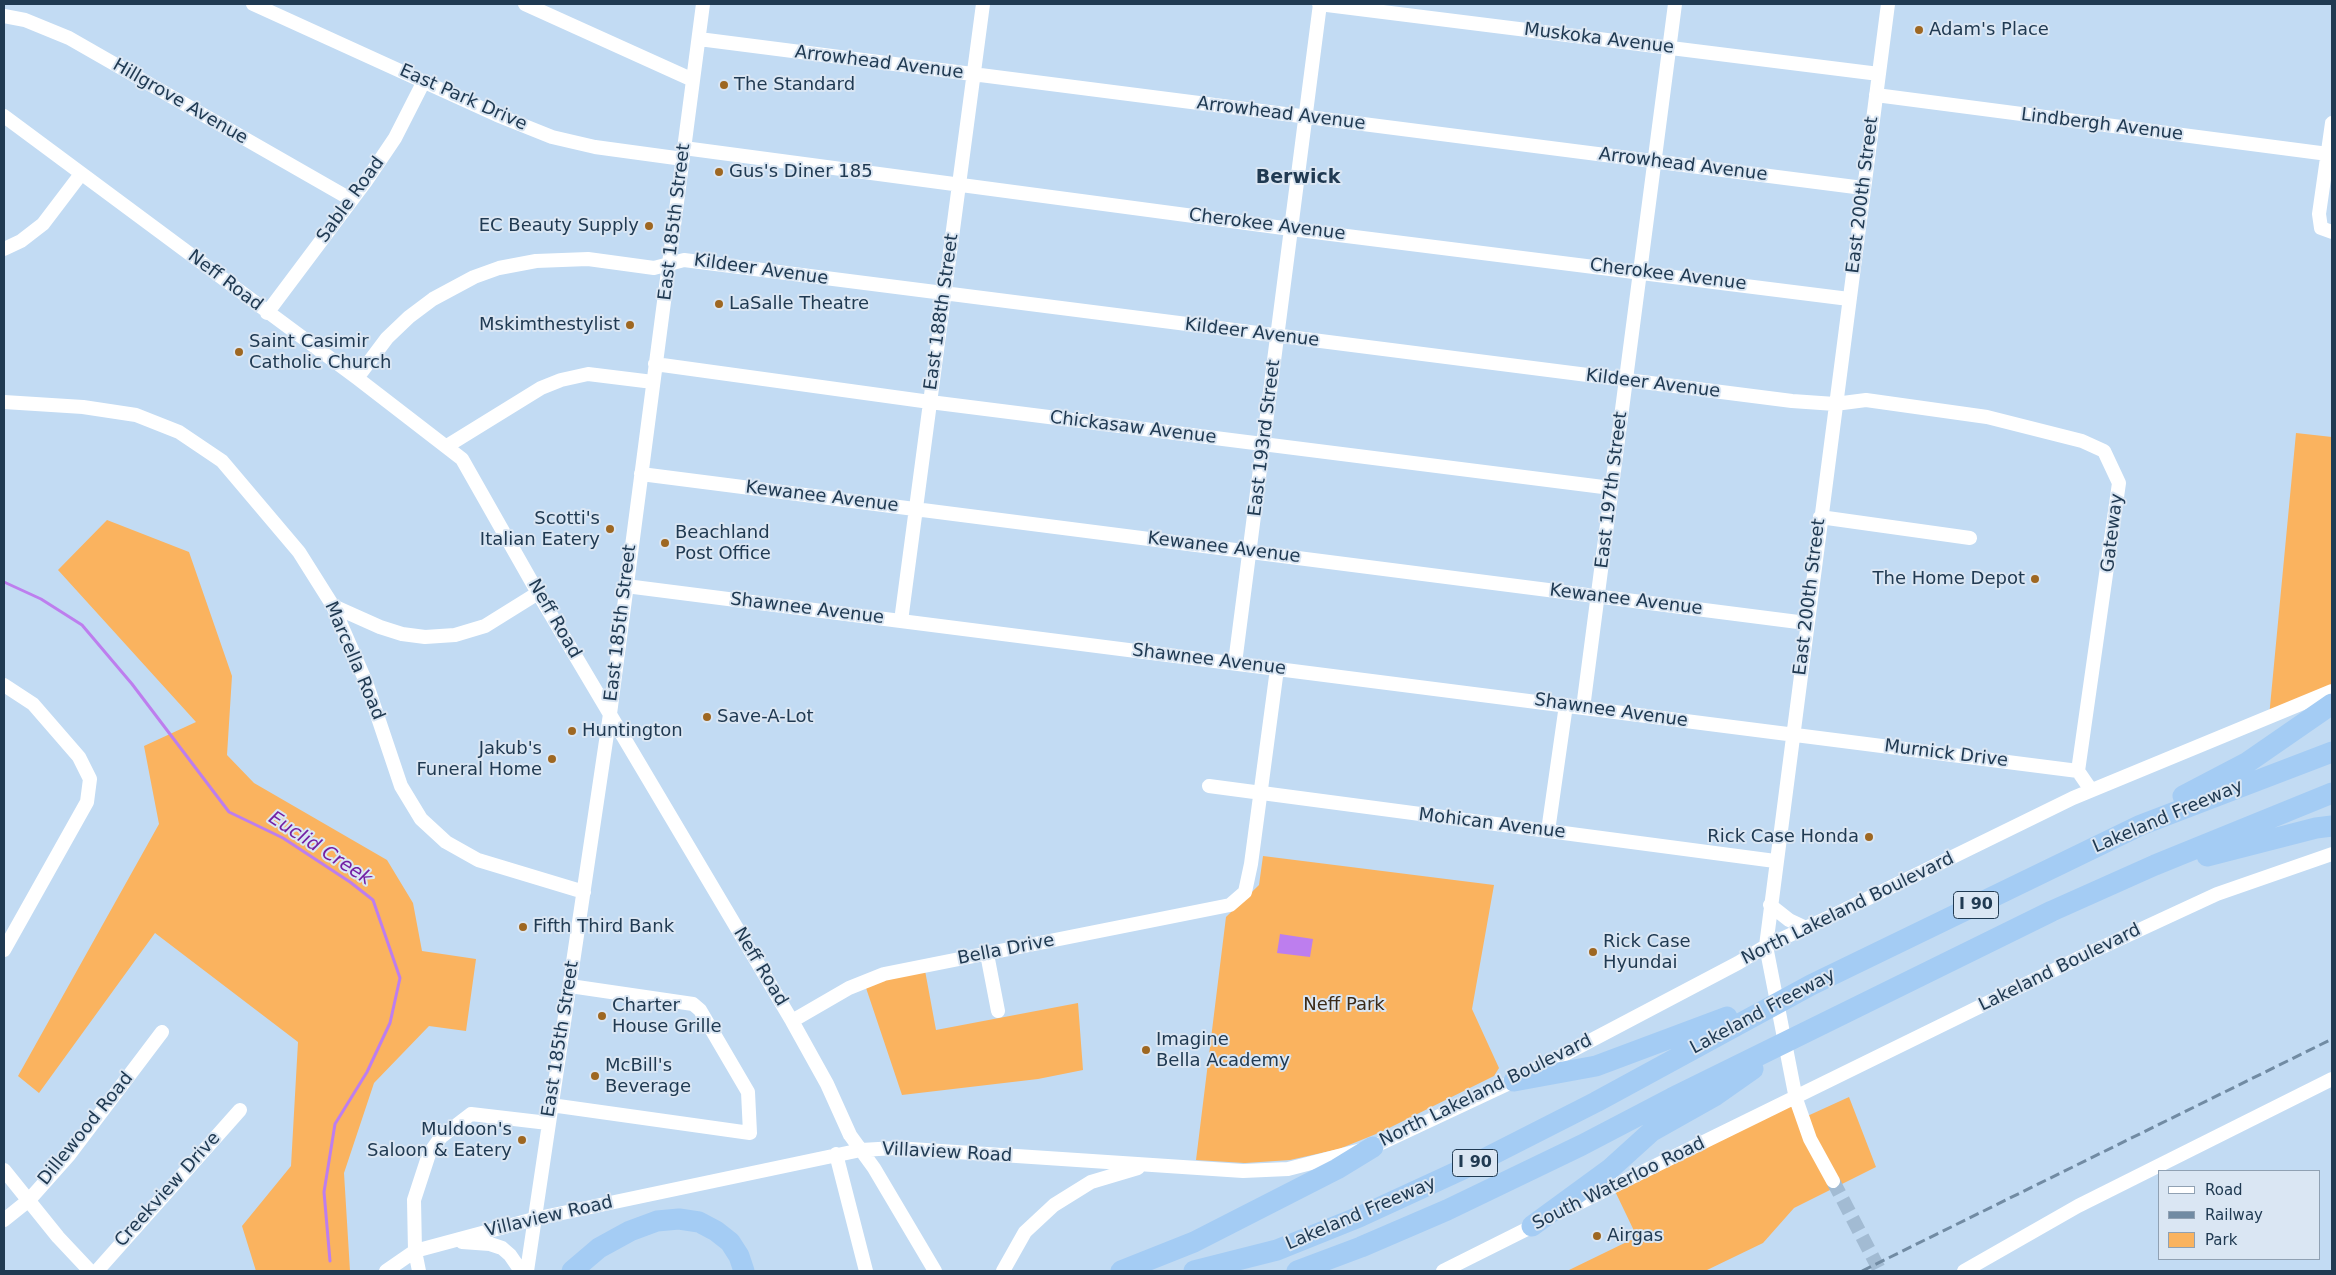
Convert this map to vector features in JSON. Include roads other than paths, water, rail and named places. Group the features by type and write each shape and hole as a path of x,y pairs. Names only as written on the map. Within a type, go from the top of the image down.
{"highway":[{"path":"2141,825 2169,803 2248,762 2332,704"},
{"name":"Lakeland Freeway","path":"1194,1271 1277,1250 1360,1217 1500,1151 1596,1102 1741,1017 1812,985 2141,825 2332,752"},
{"name":"I 90","path":"1751,1065 1817,1027 2052,911 2156,865 2332,793"},
{"path":"2052,911 2185,861 2316,828 2332,826"},
{"path":"1514,1081 1596,1066 1741,1017"},
{"path":"1532,1226 1610,1169 1652,1131 1716,1095 1751,1065"},
{"name":"Lakeland Freeway","path":"1297,1271 1361,1247 1447,1210 1751,1065"},
{"path":"1122,1271 1194,1242 1337,1169 1373,1147"},
{"path":"572,1271 599,1248 630,1231 657,1221 680,1219 699,1222 716,1231 730,1242 739,1256 744,1271"}],"street":[{"name":"East Park Drive","path":"253,4 497,115 552,137 595,147 684,154"},
{"path":"525,4 693,80"},
{"name":"East 185th Street","path":"526,1271 610,714 703,4"},
{"name":"East 188th Street","path":"900,621 960,185 982,4"},
{"name":"Muskoka Avenue","path":"1320,4 1879,74"},
{"name":"East 193rd Street","path":"1235,664 1320,4"},
{"name":"East 197th Street","path":"1583,708 1675,4"},
{"name":"East 200th Street","path":"1833,1181 1810,1139 1796,1099 1766,946 1775,861 1888,4"},
{"name":"Hillgrove Avenue","path":"4,16 26,20 69,38 352,200"},
{"name":"Arrowhead Avenue","path":"699,39 1863,188"},
{"name":"Sable Road","path":"267,313 352,200 395,138 424,81"},
{"name":"Lindbergh Avenue","path":"1876,95 2328,154"},
{"name":"Neff Road","path":"4,116 357,378 462,459 538,593 792,1021 827,1084 850,1135 874,1168 935,1271"},
{"path":"2332,123 2320,214 2321,228 2332,232"},
{"name":"Cherokee Avenue","path":"684,154 960,185 1291,229 1849,299"},
{"path":"4,249 21,242 43,224 81,174"},
{"name":"Kildeer Avenue","path":"357,378 388,338 410,317 433,299 474,277 499,268 552,260 588,259 654,268 684,260 944,295 1626,381 1792,401 1835,404"},
{"name":"Chickasaw Avenue","path":"655,364 930,402 1611,488"},
{"path":"447,446 541,388 561,380 588,374 653,382"},
{"name":"Gateway","path":"1835,404 1866,400 1987,417 2082,441 2104,451 2119,482 2078,772"},
{"name":"Marcella Road","path":"4,402 83,408 136,415 179,432 222,461 299,552 333,606 366,682 401,786 421,819 446,842 478,860 584,892"},
{"name":"Kewanee Avenue","path":"641,474 1251,551 1806,624"},
{"path":"1820,517 1970,538"},
{"name":"Shawnee Avenue","path":"626,586 1792,735"},
{"path":"333,606 380,627 402,634 425,637 454,635 485,626 538,593"},
{"path":"1261,795 1277,669"},
{"path":"4,685 33,704 79,757 90,780 87,802 4,950"},
{"name":"North Lakeland Boulevard","path":"1373,1147 1514,1081 1720,973 1766,946 2090,790 2332,691"},
{"path":"1548,831 1566,705"},
{"name":"Murnick Drive","path":"1792,735 2078,772"},
{"path":"2078,772 2090,790"},
{"name":"Mohican Avenue","path":"1209,786 1261,795 1775,861"},
{"name":"Bella Drive","path":"792,1021 849,988 884,974 914,966 987,954 1230,905 1245,892 1261,795"},
{"name":"Lakeland Boulevard","path":"1796,1099 2083,956 2217,894 2332,854"},
{"path":"1770,905 1789,920 1806,928"},
{"path":"987,954 998,1011"},
{"path":"550,1104 750,1132 748,1092 700,1010 692,1004 570,986"},
{"name":"Dillewood Road","path":"4,1220 28,1200 69,1155 162,1032"},
{"path":"1964,1271 2078,1206 2332,1079"},
{"name":"South Waterloo Road","path":"1443,1271 1796,1099"},
{"name":"Creekview Drive","path":"97,1271 240,1110"},
{"path":"419,1271 415,1251 414,1200 429,1154 441,1137 471,1114 548,1123"},
{"name":"Villaview Road","path":"386,1271 415,1251 534,1219 861,1150 896,1148 1243,1171 1288,1169 1373,1147"},
{"path":"836,1154 866,1271"},
{"path":"1004,1271 1026,1232 1054,1204 1092,1182 1148,1164"},
{"path":"4,1170 58,1237 90,1271"},
{"path":"451,1241 490,1244 502,1248 510,1255 521,1271"}],"waterway":[{"name":"Euclid Creek","path":"4,582 41,599 82,625 132,684 229,812 283,838 350,882 373,900 400,978 390,1023 367,1072 335,1124 324,1192 330,1261"}],"tunnel":[{"path":"1833,1181 1880,1271"}],"railway":[{"path":"1862,1271 2332,1039"}],"place":[{"name":"Adam's Place","path":"1919,30"},
{"name":"The Standard","path":"724,85"},
{"name":"Gus's Diner 185","path":"719,172"},
{"name":"EC Beauty Supply","path":"649,226"},
{"name":"LaSalle Theatre","path":"719,304"},
{"name":"Mskimthestylist","path":"630,325"},
{"name":"Saint Casimir Catholic Church","path":"239,352"},
{"name":"Scotti's Italian Eatery","path":"610,529"},
{"name":"Beachland Post Office","path":"665,543"},
{"name":"The Home Depot","path":"2035,579"},
{"name":"Save-A-Lot","path":"707,717"},
{"name":"Huntington","path":"572,731"},
{"name":"Jakub's Funeral Home","path":"552,759"},
{"name":"Rick Case Honda","path":"1869,837"},
{"name":"Fifth Third Bank","path":"523,927"},
{"name":"Rick Case Hyundai","path":"1593,952"},
{"name":"Charter House Grille","path":"602,1016"},
{"name":"Imagine Bella Academy","path":"1146,1050"},
{"name":"McBill's Beverage","path":"595,1076"},
{"name":"Muldoon's Saloon & Eatery","path":"522,1140"},
{"name":"Airgas","path":"1597,1236"}],"district":[{"name":"Berwick","path":"1298,178"}],"park label":[{"name":"Neff Park","path":"1344,1005"}]}
